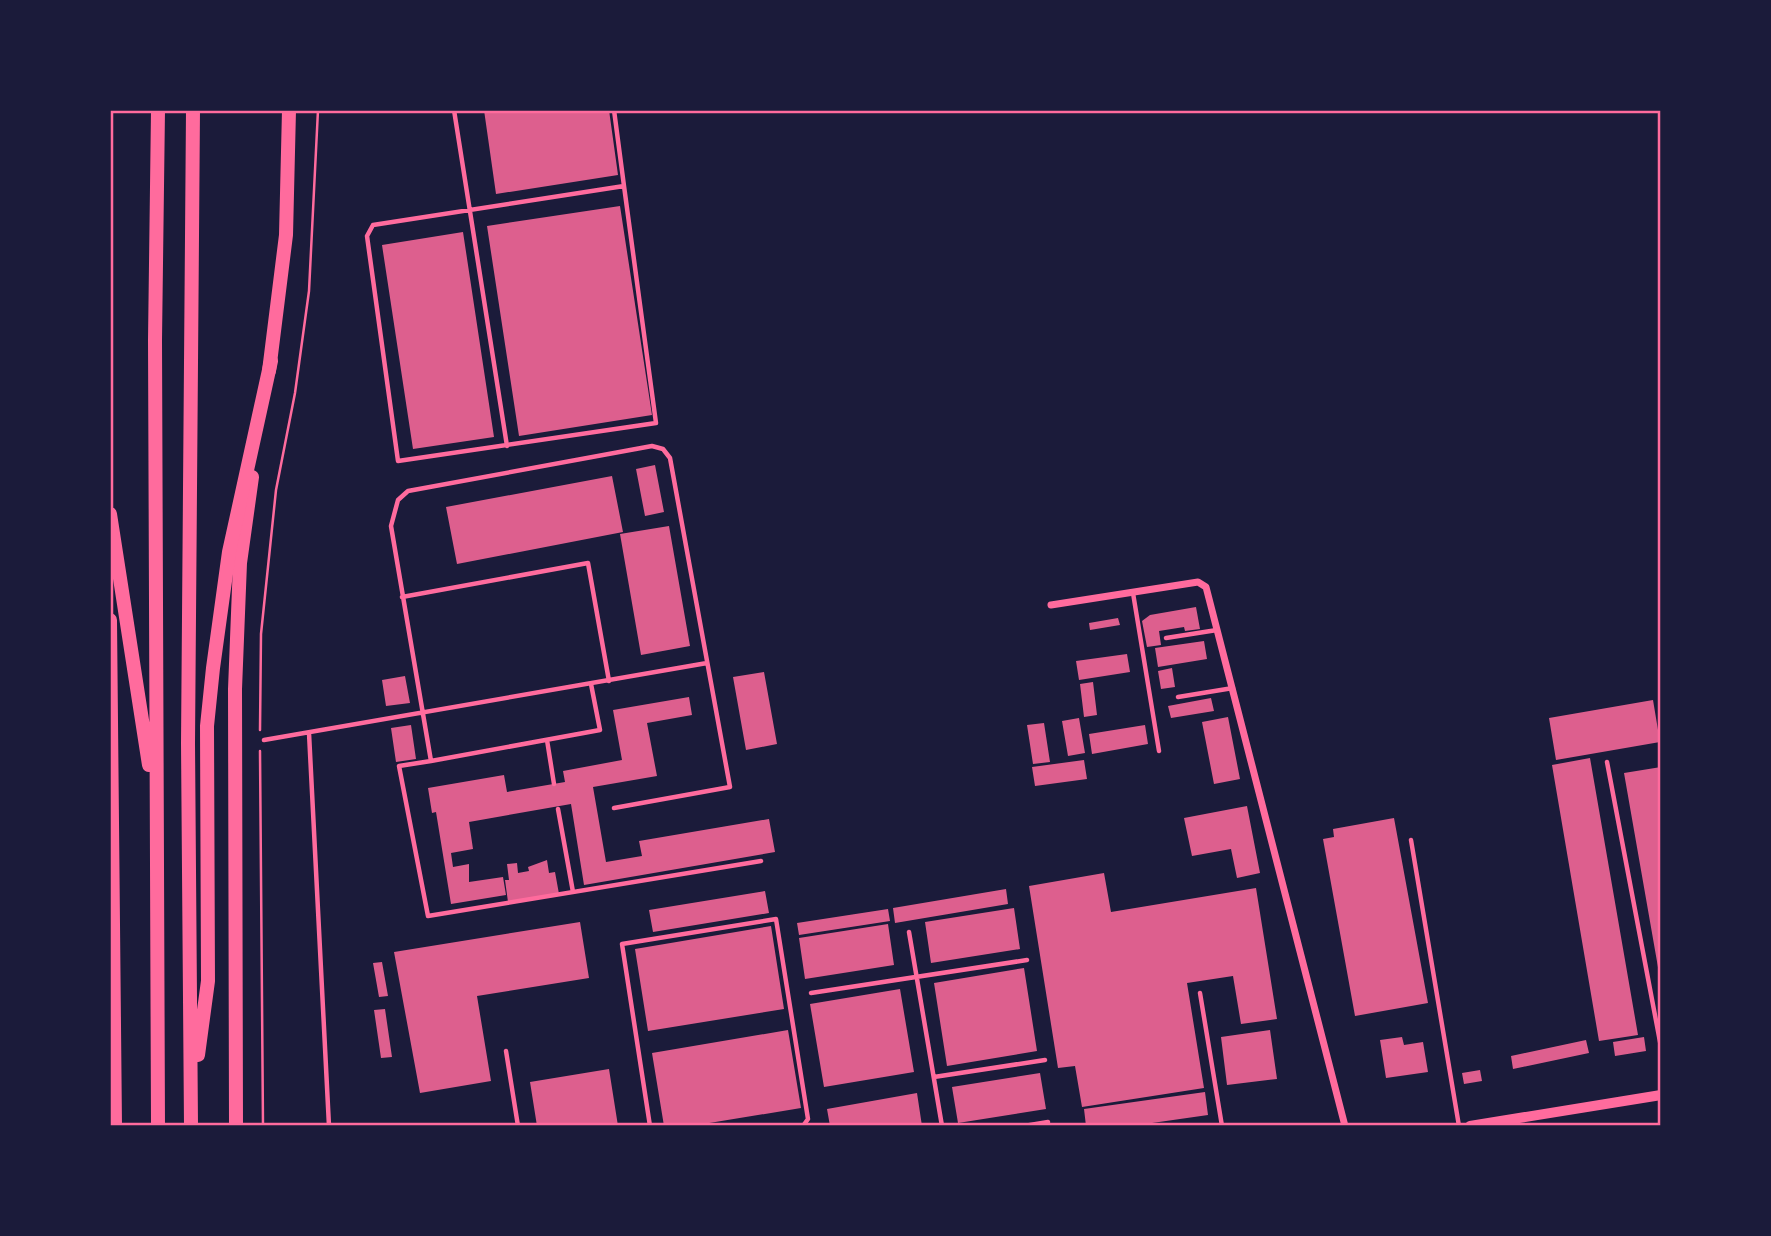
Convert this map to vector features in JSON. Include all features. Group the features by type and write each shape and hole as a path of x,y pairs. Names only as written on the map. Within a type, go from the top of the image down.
{"main road":[{"path":"158,110 155,340 158,1126"},
{"path":"191,1126 188,743 193,110"},
{"path":"236,1126 236,689 240,563 271,361 286,235 289,110"},
{"path":"191,1105 208,981 207,726 213,668 229,552 271,361"},
{"path":"110,514 140,697 157,829"},
{"path":"110,620 115,1126"}],"street":[{"path":"1051,605 1198,582 1206,587 1345,1126"},
{"path":"1471,1126 1661,1095"}],"lane":[{"path":"454,110 507,446"},
{"path":"614,110 656,423 398,461 367,236 373,225 624,186"},
{"path":"431,761 391,526 398,500 408,491 652,446 663,449 670,457 730,788 614,808"},
{"path":"402,597 588,563 609,681"},
{"path":"1133,593 1159,751"},
{"path":"1166,638 1219,630"},
{"path":"264,740 707,663"},
{"path":"592,684 600,730 399,766 428,916 761,861"},
{"path":"1178,697 1234,688"},
{"path":"309,733 329,1126"},
{"path":"547,740 554,783"},
{"path":"1607,762 1661,1047"},
{"path":"558,809 573,892"},
{"path":"1411,839 1459,1126"},
{"path":"650,1126 622,944 776,919 808,1119 803,1126"},
{"path":"909,932 942,1126"},
{"path":"811,993 1027,960"},
{"path":"1200,993 1222,1126"},
{"path":"506,1051 518,1126"},
{"path":"934,1077 1045,1060"},
{"path":"1024,1126 1048,1122"}],"path":[{"path":"263,1126 261,634 276,490 297,380 309,291 318,110"}],"building":[{"path":"484,110 609,110 618,175 496,194"},
{"path":"620,206 652,415 519,436 487,226"},
{"path":"463,232 494,437 413,449 382,245"},
{"path":"655,465 664,512 645,516 636,469"},
{"path":"612,476 623,532 457,564 446,507"},
{"path":"669,526 690,646 641,655 620,534"},
{"path":"1196,607 1200,629 1185,631 1184,627 1159,631 1161,645 1147,647 1142,621 1150,615"},
{"path":"1118,618 1120,625 1090,630 1089,623"},
{"path":"1204,641 1207,659 1158,667 1155,648"},
{"path":"1127,654 1130,672 1079,680 1076,661"},
{"path":"1172,668 1175,687 1161,689 1158,671"},
{"path":"764,672 777,744 746,750 733,677"},
{"path":"405,676 410,703 386,706 382,680"},
{"path":"1093,682 1097,715 1084,717 1080,684"},
{"path":"689,697 692,715 647,723 657,776 593,787 606,862 642,856 639,841 769,819 775,852 584,885 571,804 469,822 473,849 451,853 453,867 469,864 469,882 503,877 506,895 451,904 436,812 432,813 428,788 504,775 507,792 565,782 563,771 622,760 613,710"},
{"path":"1211,698 1214,711 1171,718 1168,706"},
{"path":"1653,700 1660,742 1556,760 1549,718"},
{"path":"1228,717 1240,779 1214,784 1202,722"},
{"path":"1079,718 1085,753 1068,756 1062,721"},
{"path":"1044,723 1050,762 1033,764 1027,725"},
{"path":"411,725 416,759 396,762 391,728"},
{"path":"1145,725 1148,744 1092,754 1089,734"},
{"path":"1590,758 1638,1035 1599,1041 1552,765"},
{"path":"1084,760 1087,779 1035,786 1032,767"},
{"path":"1661,767 1661,973 1659,973 1624,773"},
{"path":"1247,806 1260,873 1237,878 1231,849 1192,856 1184,818"},
{"path":"1394,818 1428,1003 1355,1016 1323,839 1334,837 1333,829"},
{"path":"547,860 549,873 555,872 559,894 508,902 505,880 509,880 507,864 517,863 518,873 529,871 528,867"},
{"path":"1104,873 1111,912 1256,888 1277,1019 1241,1024 1233,976 1187,983 1204,1088 1082,1107 1075,1066 1058,1068 1029,886"},
{"path":"1006,889 1008,904 895,923 893,908"},
{"path":"765,891 769,913 653,932 649,910"},
{"path":"1014,908 1020,949 931,963 925,922"},
{"path":"888,909 890,921 799,935 797,923"},
{"path":"580,922 589,978 477,996 491,1081 420,1093 394,952"},
{"path":"888,924 894,965 805,979 799,938"},
{"path":"771,926 784,1009 648,1031 635,949"},
{"path":"382,962 388,996 379,997 373,963"},
{"path":"1024,968 1037,1051 947,1066 934,983"},
{"path":"900,989 914,1072 824,1087 810,1004"},
{"path":"385,1009 392,1057 381,1058 374,1010"},
{"path":"788,1030 801,1108 691,1126 664,1126 652,1053"},
{"path":"1270,1030 1277,1079 1227,1085 1221,1037"},
{"path":"1402,1037 1404,1045 1423,1042 1428,1072 1386,1078 1380,1040"},
{"path":"1644,1037 1646,1051 1615,1056 1613,1042"},
{"path":"1586,1040 1589,1053 1513,1069 1511,1056"},
{"path":"609,1069 618,1126 537,1126 530,1082"},
{"path":"1480,1070 1482,1081 1464,1084 1462,1073"},
{"path":"1040,1073 1046,1109 958,1123 952,1087"},
{"path":"1205,1092 1208,1115 1131,1126 1086,1126 1084,1109"},
{"path":"917,1093 922,1126 830,1126 827,1109"}]}
